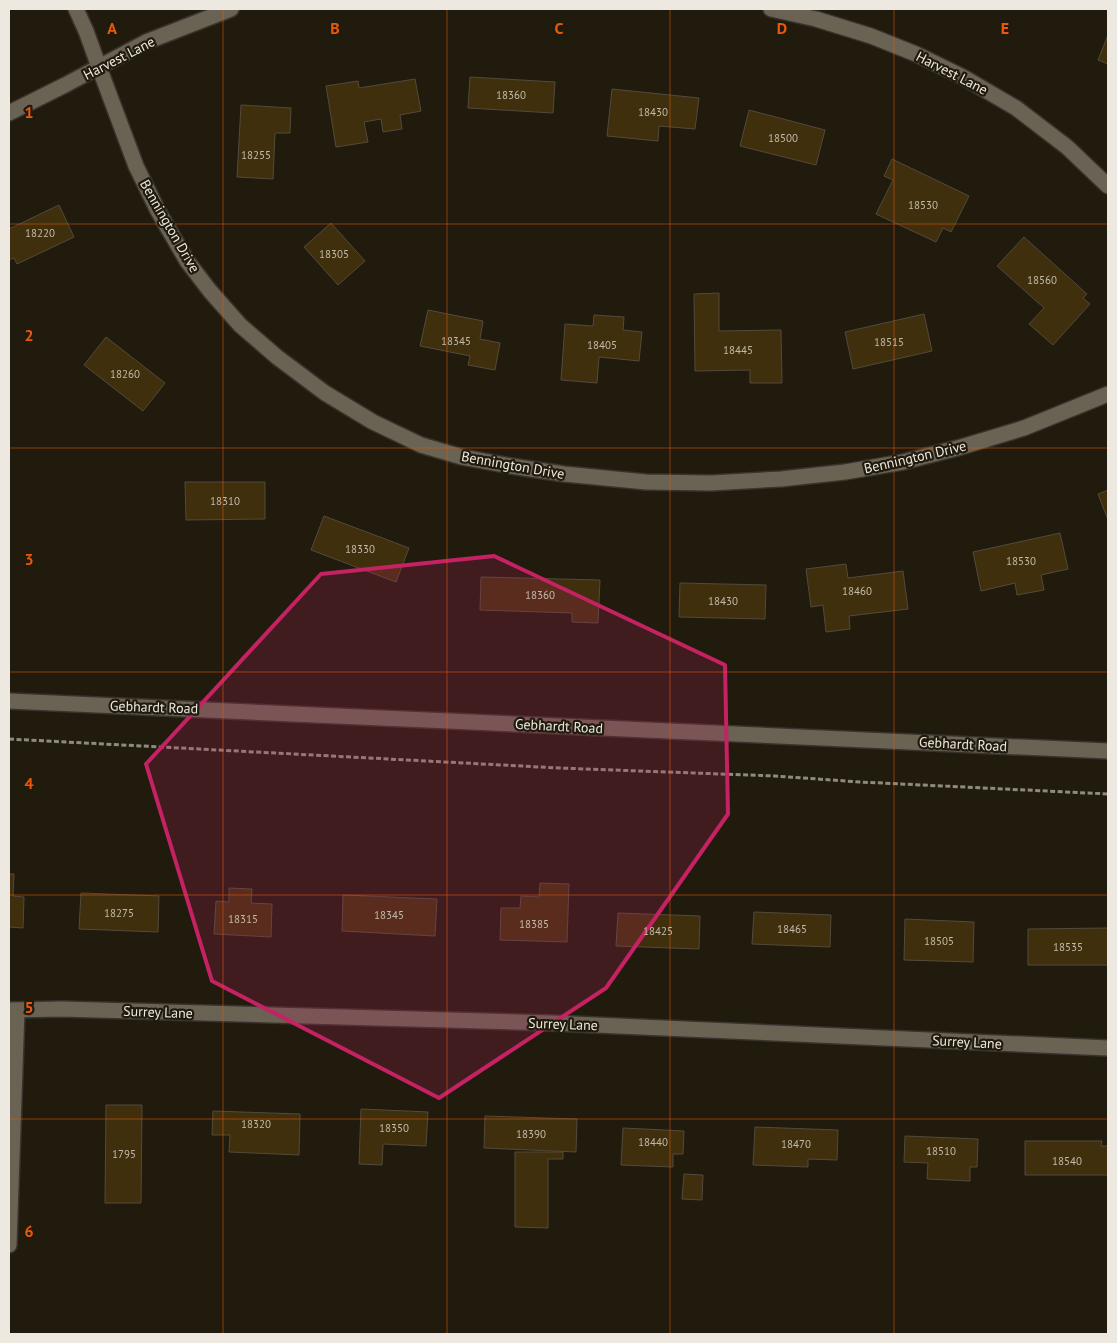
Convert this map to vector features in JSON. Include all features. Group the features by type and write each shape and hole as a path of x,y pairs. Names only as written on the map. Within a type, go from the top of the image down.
{"street":[{"name":"Bennington Drive","path":"76,9 136,166 186,261 240,325 277,356 325,393 373,422 421,445 462,457 511,466 564,474 646,482 780,479 845,472 903,462 962,447 1024,428 1108,394"},
{"name":"Harvest Lane","path":"9,113 146,42 231,9"},
{"name":"Harvest Lane","path":"771,9 816,18 871,36 916,54 963,77 1016,108 1067,147 1108,186"},
{"name":"Gebhardt Road","path":"9,701 1108,751"},
{"name":"Surrey Lane","path":"13,1010 62,1009 551,1023 1108,1048"},
{"path":"9,1245 13,1010"}],"path":[{"path":"9,739 1108,794"}],"highlighted area":[{"path":"494,556 725,665 728,814 606,988 439,1098 212,981 146,764 321,574"}],"building":[{"path":"1108,35 1108,64 1098,60"},
{"path":"470,77 555,82 553,113 468,108"},
{"path":"415,79 421,111 400,115 402,129 383,132 381,119 364,122 368,142 336,147 326,86 358,81 359,88"},
{"path":"612,89 699,98 695,129 659,126 658,141 607,136"},
{"path":"241,105 291,108 290,133 275,133 273,179 237,177"},
{"path":"749,110 825,130 816,165 740,146"},
{"path":"892,159 969,196 951,232 943,228 936,242 876,214 893,180 884,176"},
{"path":"59,205 74,237 17,264 14,258 9,260 9,229"},
{"path":"331,223 365,261 338,285 304,247"},
{"path":"1024,237 1087,294 1083,298 1090,304 1053,345 1029,324 1044,308 997,266"},
{"path":"719,293 719,331 781,330 782,383 750,383 750,370 695,371 694,294"},
{"path":"428,310 483,321 480,339 500,343 495,370 468,365 470,356 420,346"},
{"path":"924,314 932,351 853,369 845,332"},
{"path":"594,315 624,317 623,330 642,332 639,361 599,357 597,383 561,380 565,324 593,326"},
{"path":"106,337 165,383 143,411 84,365"},
{"path":"185,482 265,482 265,519 186,520"},
{"path":"1108,490 1108,520 1098,494"},
{"path":"324,516 409,548 396,582 311,550"},
{"path":"1060,533 1068,569 1041,575 1044,590 1017,595 1015,583 981,591 973,552"},
{"path":"846,564 848,578 903,571 908,609 849,616 850,629 826,632 823,605 811,607 806,569"},
{"path":"481,577 600,580 598,623 572,622 572,613 480,610"},
{"path":"680,583 766,585 765,619 679,617"},
{"path":"9,874 14,874 13,896 24,897 23,928 9,927"},
{"path":"540,883 569,884 567,942 500,940 501,908 520,908 521,896 539,897"},
{"path":"229,888 252,889 251,903 272,904 271,937 214,934 216,901 229,902"},
{"path":"81,893 159,896 158,932 79,929"},
{"path":"343,895 437,899 435,936 342,931"},
{"path":"754,912 831,915 830,947 752,944"},
{"path":"618,913 700,916 699,949 616,946"},
{"path":"905,919 974,922 973,962 904,960"},
{"path":"1108,928 1108,965 1028,965 1028,929"},
{"path":"106,1105 142,1105 141,1203 105,1203"},
{"path":"361,1109 428,1112 426,1146 383,1144 382,1165 359,1164"},
{"path":"213,1111 300,1114 299,1155 229,1152 230,1135 212,1135"},
{"path":"485,1116 577,1119 576,1152 484,1148"},
{"path":"755,1127 838,1130 837,1160 808,1159 808,1167 753,1165"},
{"path":"623,1128 684,1131 683,1154 673,1154 673,1167 621,1165"},
{"path":"905,1136 978,1139 977,1167 970,1167 970,1181 927,1179 928,1163 904,1162"},
{"path":"1025,1141 1102,1141 1101,1146 1108,1146 1108,1175 1025,1175"},
{"path":"515,1152 563,1152 563,1159 548,1159 548,1228 515,1227"},
{"path":"684,1174 703,1175 702,1200 682,1199"}]}
